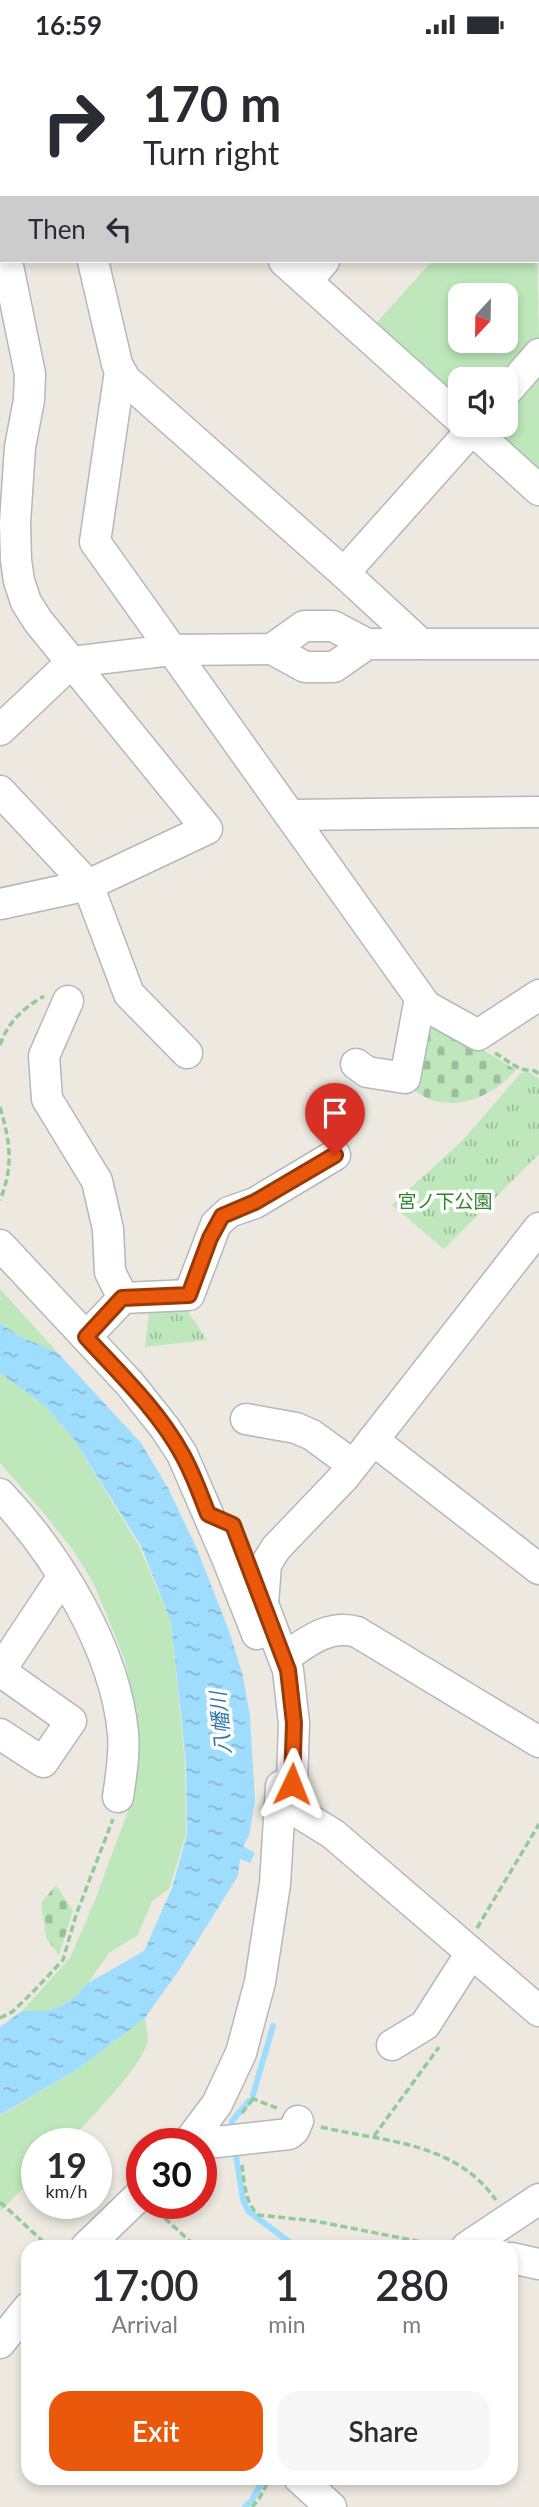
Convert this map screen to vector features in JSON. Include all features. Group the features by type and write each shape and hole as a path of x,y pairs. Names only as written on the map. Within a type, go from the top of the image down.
{"street":[{"path":"0,904 88,885 207,829 38,621 26,602 19,581 10,447 29,400 30,374 7,263"},
{"path":"93,263 117,363 125,379"},
{"path":"290,263 315,271 448,404"},
{"path":"518,378 539,354"},
{"path":"421,644 125,379 120,371 95,542 426,1006 478,1035 539,995"},
{"path":"344,573 459,437"},
{"path":"482,437 539,490"},
{"path":"272,649 304,626 333,626 367,644 539,644"},
{"path":"0,730 72,662 171,650 272,649 304,667 334,667 367,644"},
{"path":"0,791 88,885 129,994 187,1053"},
{"path":"290,815 539,813"},
{"path":"356,1065 367,1072 405,1079 420,998"},
{"path":"68,1001 44,1056 47,1099 97,1181 108,1229 110,1272 122,1298"},
{"path":"86,1337 122,1298 189,1295 210,1238 222,1216 255,1202 335,1155"},
{"path":"262,1604 266,1565 276,1548 353,1465 539,1228"},
{"path":"0,1245 130,1384 183,1454 228,1558 273,1680 280,1726 281,1802 275,1884 261,1982 241,2053 217,2104 199,2128"},
{"path":"246,1419 296,1428 312,1435 353,1465"},
{"path":"373,1440 539,1569"},
{"path":"0,1494 27,1523 63,1576 98,1641 112,1675 124,1744 118,1797"},
{"path":"208,1514 233,1525 284,1658 290,1681 294,1723 292,1784 281,1802"},
{"path":"1,1737 43,1762 71,1721 0,1671 63,1576"},
{"path":"284,1658 334,1629 357,1632 534,1731"},
{"path":"281,1802 332,1833 539,2011"},
{"path":"392,2045 425,2025 468,1951"},
{"path":"217,2142 289,2134 298,2121"},
{"path":"475,2240 539,2199"},
{"path":"93,2240 126,2208"},
{"path":"518,2260 539,2264"},
{"path":"0,2343 21,2317"},
{"path":"307,2485 331,2507"}],"path":[{"path":"478,1035 486,1047 520,1069 539,1074"},
{"path":"0,1107 10,1141 7,1176 0,1200"},
{"path":"0,2018 32,1993 63,1960 76,1915 111,1826 118,1797"},
{"path":"468,1951 539,1824"},
{"path":"373,2138 442,2043 425,2025"},
{"path":"429,2240 315,2221 258,2215 249,2201 237,2120 250,2098 295,2115 298,2121 373,2138 400,2141 435,2153 458,2165 489,2190 510,2218"},
{"path":"0,2202 42,2240"},
{"path":"166,2219 189,2240"},
{"path":"252,2507 266,2485"}],"green space":[{"path":"430,263 538,263 539,342 517,367 448,367 448,397 371,329"},
{"path":"539,368 539,477 493,437 518,437 518,392"},
{"path":"421,1020 477,1046 516,1070 495,1089 482,1096 455,1103 428,1098 415,1091 414,1056"},
{"name":"宮ノ下公園","path":"527,1071 539,1079 539,1154 444,1249 392,1205 462,1141 520,1074"},
{"path":"0,1289 58,1353 19,1336 0,1323"},
{"path":"150,1305 185,1307 207,1340 145,1347"},
{"path":"0,1373 45,1406 73,1438 139,1546 171,1622 185,1764 186,1834 169,1889 152,1901 138,1935 109,1953 75,1997 61,2006 45,2011 22,2011 70,1958 95,1900 132,1800 138,1736 136,1711 125,1660 94,1584 73,1550 0,1463"},
{"path":"56,1885 73,1911 59,1955 46,1938 41,1903"},
{"path":"145,2018 148,2040 144,2051 125,2078 81,2128 21,2128 21,2191 0,2211 0,2116 78,2069"}],"water":[{"name":"八幡川","path":"0,1323 19,1336 58,1353 141,1443 168,1488 197,1549 229,1631 243,1676 250,1716 255,1801 249,1836 243,1846 255,1853 250,1863 240,1859 238,1876 181,1967 145,2018 78,2069 0,2115 0,2027 22,2011 45,2011 61,2006 75,1997 88,1983 144,1951 172,1888 187,1834 186,1764 171,1622 141,1546 73,1438 45,1406 0,1373"}],"waterway":[{"path":"253,2095 273,2026"},
{"path":"232,2131 232,2121 249,2101"},
{"path":"235,2149 243,2199 248,2211 287,2240"},
{"path":"245,2507 260,2485"}],"route":[{"path":"292,1784 294,1723 288,1670 233,1525 208,1514 183,1454 130,1384 86,1337 122,1298 189,1295 210,1238 222,1216 245,1208 335,1155"}]}
